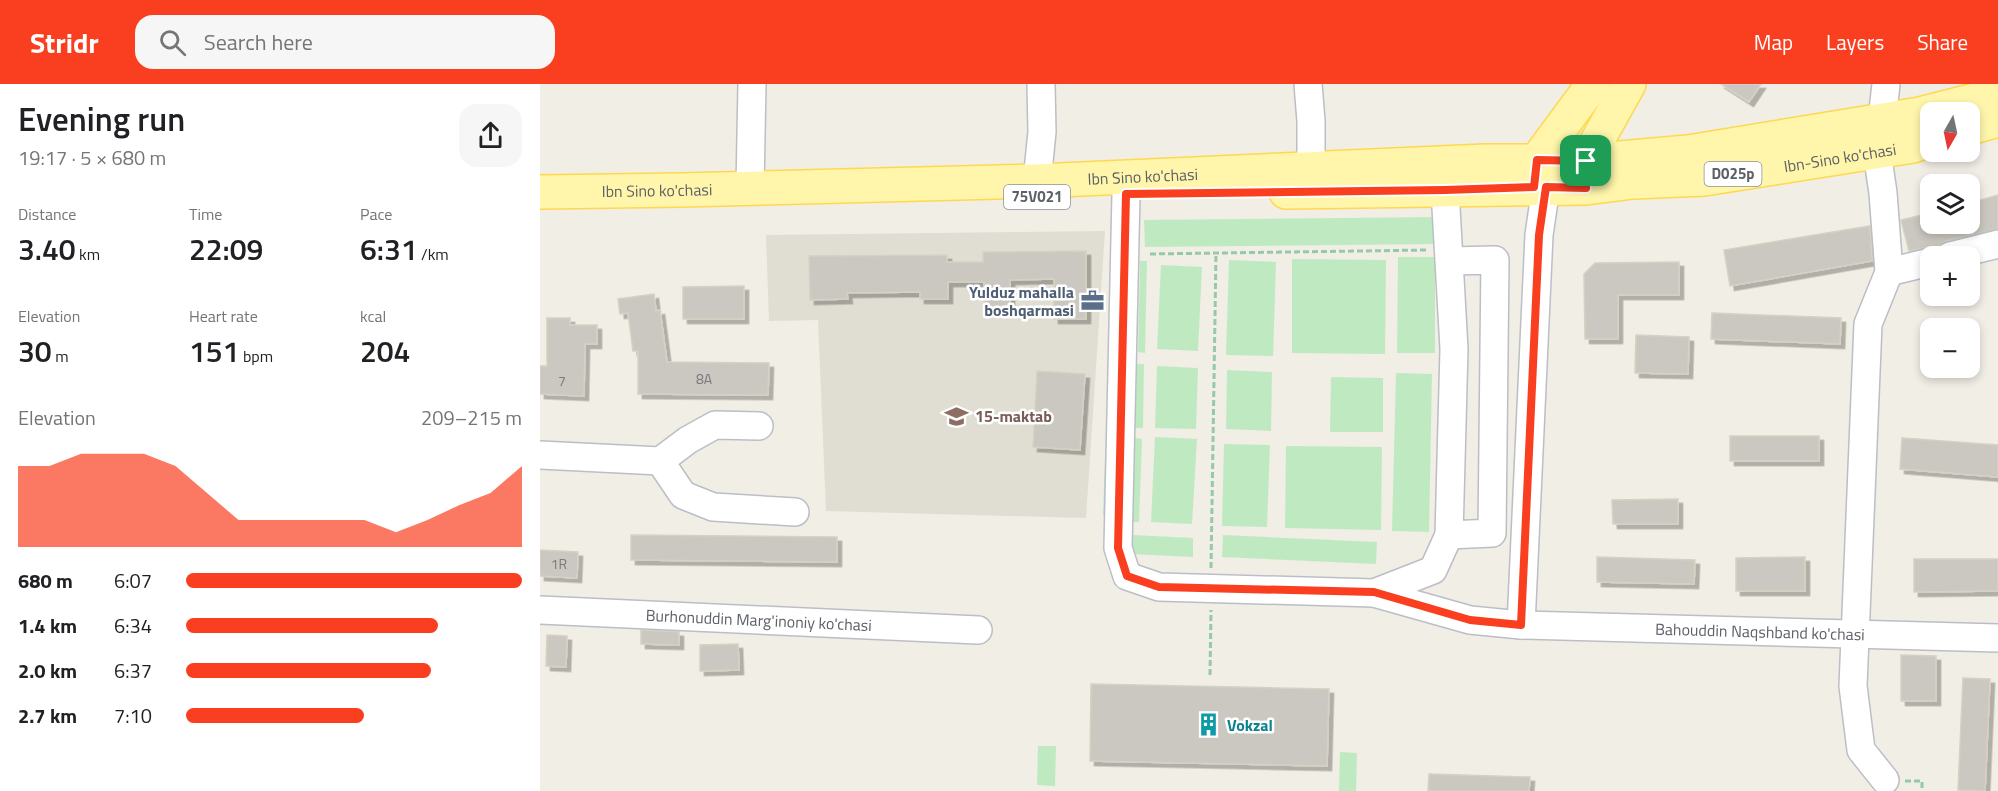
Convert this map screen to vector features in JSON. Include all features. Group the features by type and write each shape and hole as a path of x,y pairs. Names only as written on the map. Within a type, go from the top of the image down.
{"main road":[{"path":"1539,178 1593,84"},
{"path":"1586,174 1608,120 1629,84"},
{"name":"Ibn-Sino ko'chasi","path":"1539,178 1586,174 1633,182 1704,179 1879,136 1920,114 1998,94"},
{"path":"1586,174 1638,156 1618,137 1608,120"},
{"path":"1980,125 1998,120"},
{"name":"Ibn-Sino ko'chasi","path":"1638,156 1879,136 1913,146 1920,144"},
{"name":"Ibn Sino ko'chasi","path":"540,192 1037,181 1311,169 1539,178"},
{"name":"Ibn Sino ko'chasi","path":"540,210 1126,194 1445,190 1539,178"}],"street":[{"path":"750,187 752,84"},
{"path":"1037,181 1042,132 1041,84"},
{"path":"1311,169 1309,95 1326,97 1328,84"},
{"path":"1885,780 1861,750 1853,686 1868,324 1889,272 1879,136 1886,84"},
{"path":"1521,625 1539,235 1539,178"},
{"path":"1126,194 1118,548 1127,576 1159,587 1374,592 1433,570 1449,535 1454,349 1441,256 1445,190"},
{"path":"1980,248 1998,244"},
{"path":"1441,256 1495,260 1492,533 1449,535"},
{"path":"1889,272 1920,264"},
{"path":"540,455 660,461 688,440 715,425 759,426"},
{"path":"660,461 683,495 713,507 795,512"},
{"name":"Bahouddin Naqshband ko'chasi","path":"1374,592 1470,620 1521,625 1855,633 1998,639"},
{"name":"Burhonuddin Marg'inoniy ko'chasi","path":"540,610 978,630"}],"path":[{"path":"1210,675 1216,253"},
{"path":"1150,254 1441,256"}],"shaded area":[{"name":"15-maktab","path":"1105,231 1086,518 826,511 818,320 769,321 766,235"}],"green space":[{"path":"1437,217 1437,244 1145,247 1144,220"},
{"path":"1398,257 1435,257 1435,353 1397,353"},
{"path":"1292,259 1386,260 1385,354 1292,353"},
{"path":"1229,260 1276,262 1273,356 1226,355"},
{"path":"1140,261 1147,261 1145,353 1138,352"},
{"path":"1161,265 1202,267 1198,351 1157,349"},
{"path":"1137,364 1144,364 1143,428 1135,428"},
{"path":"1157,366 1198,368 1196,429 1155,428"},
{"path":"1227,370 1272,372 1271,431 1226,429"},
{"path":"1396,373 1432,374 1429,532 1392,531"},
{"path":"1331,377 1383,378 1383,432 1330,432"},
{"path":"1106,431 1113,432 1110,515 1103,515"},
{"path":"1155,437 1197,439 1192,524 1151,522"},
{"path":"1135,438 1142,439 1139,522 1132,522"},
{"path":"1224,444 1270,445 1267,527 1222,526"},
{"path":"1286,446 1382,447 1381,530 1285,528"},
{"path":"1133,535 1193,538 1193,557 1132,554"},
{"path":"1223,535 1377,542 1376,564 1222,557"},
{"path":"1038,746 1056,746 1055,786 1037,785"},
{"path":"1340,752 1357,753 1356,791 1339,791"}],"building":[{"path":"1721,84 1761,84 1749,102"},
{"path":"1998,195 1998,229 1980,233 1980,200"},
{"path":"1920,215 1920,234 1976,234 1946,241 1940,246 1920,246 1920,249 1909,251 1901,220"},
{"path":"1870,226 1872,261 1730,286 1724,250"},
{"path":"1086,251 1086,319 1054,319 1054,279 1010,280 1010,306 984,306 984,282 948,282 948,299 920,299 920,292 847,293 848,299 810,300 809,256 947,255 947,262 983,262 983,252"},
{"path":"1679,262 1679,295 1618,295 1618,339 1585,339 1584,274 1595,263"},
{"path":"744,286 744,319 683,319 683,287"},
{"path":"654,294 656,311 660,310 667,362 769,363 768,395 638,394 638,351 633,351 628,313 620,314 618,299"},
{"path":"1712,313 1841,318 1840,344 1711,339"},
{"path":"547,318 570,318 570,325 597,325 597,344 585,344 584,396 540,394 540,366 547,366"},
{"path":"1636,335 1689,337 1688,374 1635,373"},
{"path":"1037,371 1085,374 1080,450 1033,447"},
{"path":"1730,436 1819,436 1819,461 1730,461"},
{"path":"1902,438 1998,445 1998,477 1900,469"},
{"path":"1678,499 1678,524 1613,524 1612,500"},
{"path":"631,535 837,537 837,562 631,560"},
{"path":"540,550 578,552 577,578 540,576"},
{"path":"1597,557 1695,560 1694,584 1597,582"},
{"path":"1805,557 1805,591 1736,591 1736,558"},
{"path":"1914,559 1998,559 1998,591 1914,592"},
{"path":"641,630 679,632 679,645 641,644"},
{"path":"547,635 567,636 566,667 546,666"},
{"path":"738,644 739,670 700,671 700,645"},
{"path":"1901,655 1936,656 1936,701 1901,701"},
{"path":"1963,678 1990,679 1985,791 1958,790"},
{"name":"Vokzal","path":"1091,684 1329,689 1327,766 1090,761"},
{"path":"1429,774 1530,777 1529,791 1428,791"}],"place":[{"name":"Yulduz mahalla boshqarmasi","path":"1092,301"},
{"name":"15-maktab","path":"957,416"},
{"name":"Vokzal","path":"1209,725"}],"route":[{"path":"1537,160 1586,161 1586,188 1546,187 1539,235 1521,625 1470,620 1374,592 1159,587 1127,576 1118,548 1126,194 1534,187 1537,160"}]}
